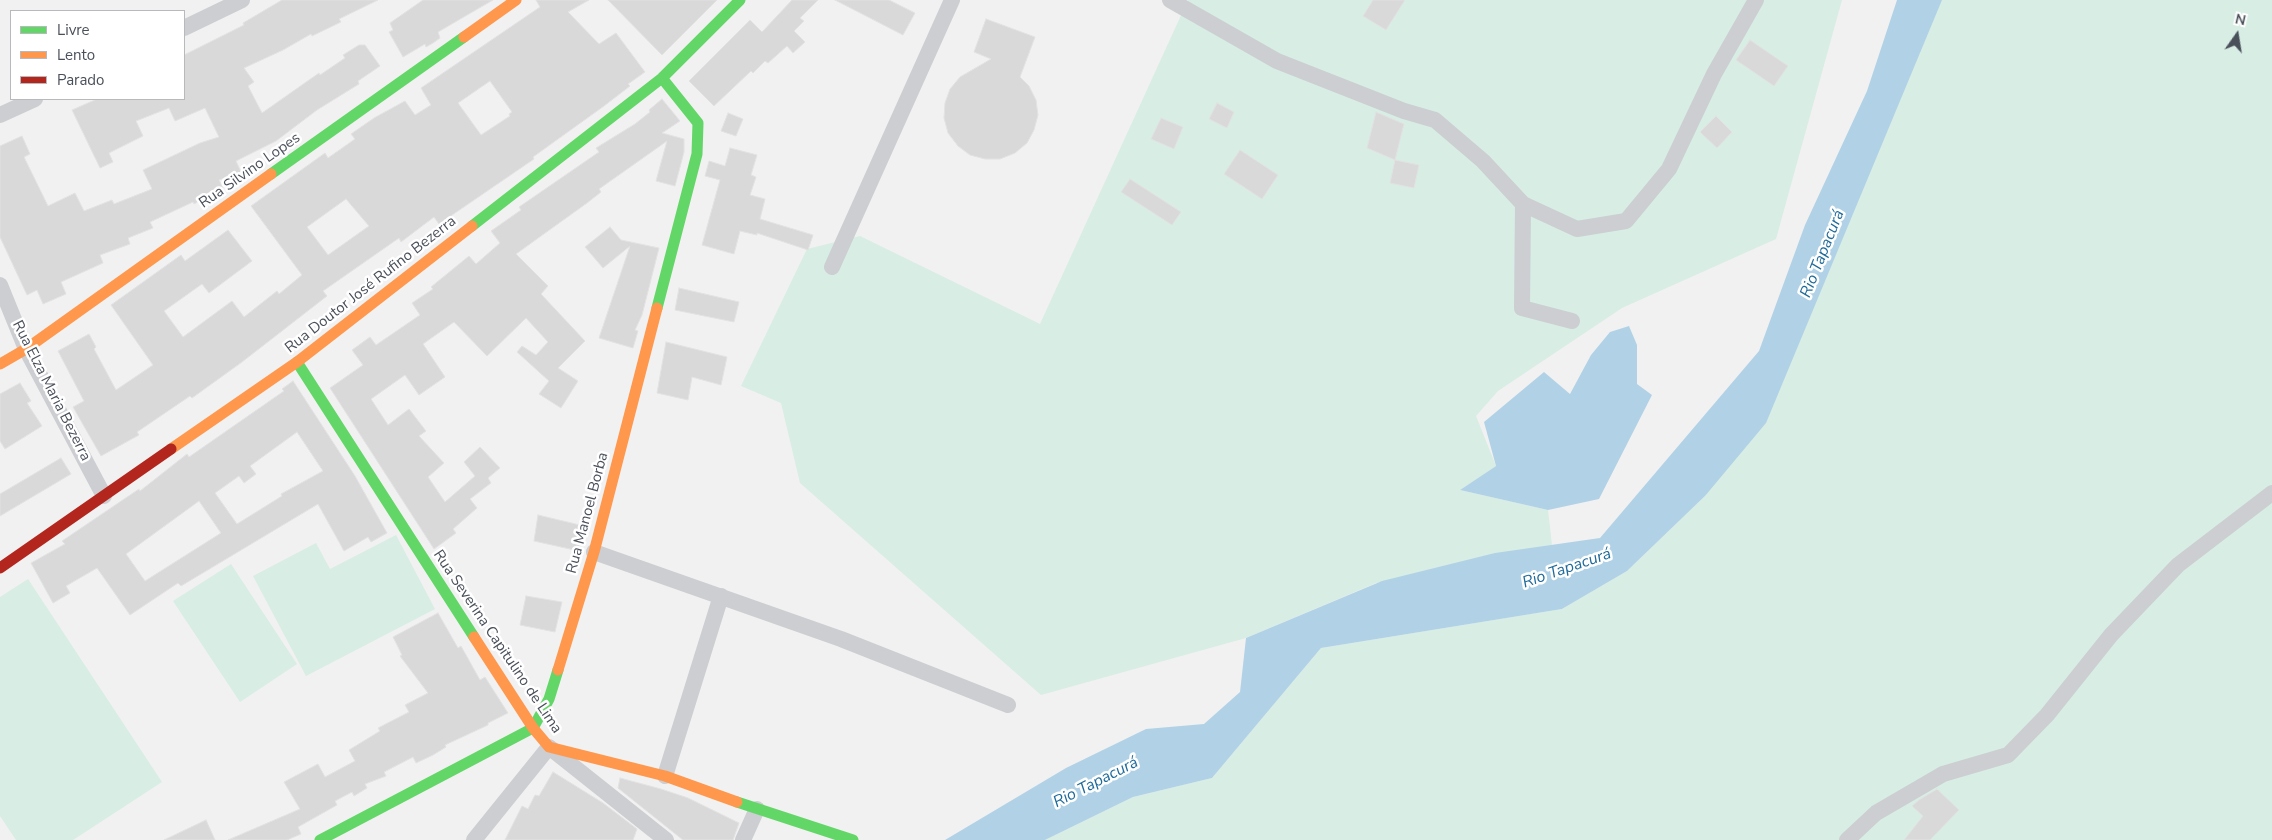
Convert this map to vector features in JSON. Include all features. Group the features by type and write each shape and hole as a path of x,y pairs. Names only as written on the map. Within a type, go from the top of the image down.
{"street":[{"path":"185,28 242,0"},
{"name":"Rua Doutor José Rufino Bezerra","path":"0,568 297,362 662,78 740,0"},
{"path":"832,267 952,0"},
{"path":"1170,0 1277,61 1404,111 1435,120 1483,161 1523,204 1578,230 1626,221 1668,169 1714,74 1756,0"},
{"name":"Rua Silvino Lopes","path":"0,364 26,349 511,2"},
{"name":"Rua Manoel Borba","path":"533,728 549,699 594,552 697,154 698,123 662,78"},
{"path":"0,115 33,100"},
{"path":"1523,204 1522,308 1572,321"},
{"name":"Rua Elza Maria Bezerra","path":"0,285 26,349 104,496"},
{"name":"Rua Severina Capitulino de Lima","path":"297,362 533,728 549,747 665,776 757,809 853,840"},
{"path":"1847,840 1876,813 1943,774 2008,755 2047,715 2111,635 2178,565 2272,492"},
{"path":"594,552 841,639 1008,705"},
{"path":"665,776 721,596"},
{"path":"320,840 533,728"},
{"path":"474,840 549,747 666,840"},
{"path":"743,840 757,809"}],"green space":[{"path":"1188,0 1842,0 1776,239 1622,308 1498,391 1476,416 1496,466 1460,490 1548,510 1552,545 1376,583 1246,638 1041,695 800,483 781,403 741,386 807,249 860,236 1040,324"},
{"path":"1941,0 2272,0 2272,840 1045,840 1133,797 1212,778 1321,648 1562,609 1627,571 1705,496"},
{"path":"396,535 435,609 306,676 253,576 316,543 330,569"},
{"path":"231,564 297,664 240,702 173,601"},
{"path":"28,579 162,782 73,840 16,840 0,816 0,597"}],"water":[{"name":"Rio Tapacurá","path":"1897,0 1942,0 1766,423 1705,496 1627,571 1562,609 1321,648 1212,778 1133,797 1045,840 945,840 1066,768 1146,729 1204,724 1240,692 1246,638 1382,581 1495,553 1600,538 1759,351 1805,225 1867,91"},
{"path":"1629,326 1637,345 1637,384 1652,395 1599,499 1548,510 1460,490 1496,466 1484,422 1544,372 1570,394 1591,355 1610,332"}],"building":[{"path":"282,0 378,0 339,19 341,22 312,36 311,34 283,50 244,68 254,82 248,86 262,113 319,73 320,75 345,58 343,55 359,45 365,45 380,66 358,81 359,84 317,110 276,141 236,161 241,172 219,180 223,188 194,204 193,202 150,222 153,228 128,238 130,244 100,255 103,263 61,282 66,294 43,304 37,290 27,295 0,237 0,146 22,136 30,154 24,157 48,206 75,193 84,211 112,200 114,204 152,189 143,170 200,143 219,137 205,108 175,121 169,108 136,121 143,136 109,153 113,162 100,168 72,110 95,100 185,100 185,54 244,25 243,23"},
{"path":"423,0 493,0 438,32 440,38 433,43 426,47 425,44 403,57 389,32 393,30 390,23"},
{"path":"536,0 589,0 568,12 599,44 616,33 645,72 628,84 630,86 604,106 533,157 534,159 439,224 434,217 401,242 399,238 323,291 327,296 242,362 192,398 190,396 137,432 139,435 101,456 73,407 84,401 58,351 89,334 96,347 94,349 116,390 153,365 111,305 181,255 185,261 228,230 252,261 209,293 202,284 164,311 183,337 232,301 244,317 277,291 279,294 302,275 251,206 325,153 328,158 355,139 351,134 374,118 405,101 415,115 431,105 421,88 540,7","holes":["490,81 512,112 509,114 510,116 481,135 458,103","346,199 369,226 328,255 307,227"]},
{"path":"608,0 717,0 662,55"},
{"path":"792,0 818,0 800,18 804,21 794,31 805,42 793,53 787,46 768,63 765,61 753,73 751,71 714,106 689,81 750,20 762,32"},
{"path":"835,0 889,0 915,13 903,35"},
{"path":"1373,0 1405,0 1386,30 1363,16"},
{"path":"986,19 1035,37 1020,77 1029,86 1036,100 1038,115 1034,130 1027,143 1015,153 1000,159 985,159 970,155 958,146 948,133 944,118 945,103 950,89 960,77 991,59 974,52"},
{"path":"1750,40 1788,66 1774,86 1736,60"},
{"path":"662,99 680,121 662,133 684,139 684,152 675,186 656,181 667,141 599,189 601,192 587,203 516,254 548,286 541,294 585,341 558,368 578,381 561,408 539,394 549,381 517,352 522,346 536,355 548,342 526,318 487,356 454,322 423,344 445,377 419,395 405,375 371,399 388,425 409,409 426,431 419,436 444,463 428,477 445,502 475,476 464,462 480,447 500,468 488,478 491,483 470,499 477,508 453,529 456,533 434,549 330,388 363,365 352,350 370,337 376,345 420,315 412,303 433,289 431,287 469,256 476,264 500,243 491,231 521,210 519,207 599,152 596,148 635,124"},
{"path":"1217,103 1234,112 1227,128 1209,119"},
{"path":"1376,112 1404,124 1395,160 1367,148"},
{"path":"728,113 743,119 736,136 721,131"},
{"path":"1716,116 1732,132 1717,148 1700,132"},
{"path":"1161,118 1183,127 1174,149 1151,139"},
{"path":"730,148 757,155 751,175 756,177 750,195 765,199 760,219 813,235 808,250 757,233 757,235 740,231 734,254 702,245 720,180 705,176 709,161 725,166"},
{"path":"1240,150 1278,175 1262,199 1224,174"},
{"path":"1395,160 1419,165 1414,188 1390,183"},
{"path":"1130,179 1181,212 1172,225 1121,192"},
{"path":"610,227 621,240 659,248 642,315 635,330 638,331 633,348 599,338 630,246 603,268 585,247"},
{"path":"679,288 739,302 734,322 675,310"},
{"path":"666,342 727,357 721,385 692,377 688,400 657,393"},
{"path":"293,381 355,476 387,533 371,542 368,537 344,551 318,504 181,586 178,583 130,615 97,568 66,586 70,593 53,603 31,563 65,544 62,541 139,489 140,491 187,454 189,457 284,391 282,389","holes":["297,432 323,471 281,494 282,496 237,524 215,493 239,476 244,483 256,474 250,466","199,501 221,533 145,581 126,554"]},
{"path":"20,383 31,401 27,403 42,426 5,449 0,441 0,394"},
{"path":"61,458 71,474 0,516 0,494"},
{"path":"538,515 584,526 579,551 534,541"},
{"path":"526,596 562,602 555,632 520,625"},
{"path":"438,613 458,648 461,646 480,680 485,677 508,713 488,723 488,725 445,745 446,747 433,755 416,763 413,757 384,772 386,776 365,784 367,788 354,796 352,792 335,801 337,805 298,827 301,834 287,840 228,840 300,809 284,782 318,764 325,777 355,761 349,750 380,731 378,728 409,712 405,705 428,693 400,656 402,655 393,637"},
{"path":"553,772 603,803 637,829 633,840 505,840 522,806 528,809 535,795 539,796"},
{"path":"620,778 688,798 739,823 733,840 683,840 618,788"},
{"path":"1937,789 1959,810 1930,840 1904,840 1923,816 1912,806"},
{"path":"206,820 215,840 164,840"}],"traffic: fast":[{"path":"472,226 662,78 740,0"},
{"path":"271,174 464,37"},
{"path":"657,308 697,154 698,123 662,78"},
{"path":"297,362 474,637"},
{"path":"320,840 533,728 549,699 558,670"},
{"path":"737,802 853,840"}],"traffic: slow":[{"path":"464,37 516,0"},
{"path":"0,364 26,349 271,174"},
{"path":"171,449 297,362 472,226"},
{"path":"558,670 594,552 657,308"},
{"path":"474,637 533,728 549,747 665,776 737,802"}],"traffic: jam":[{"path":"0,568 171,449"}]}
